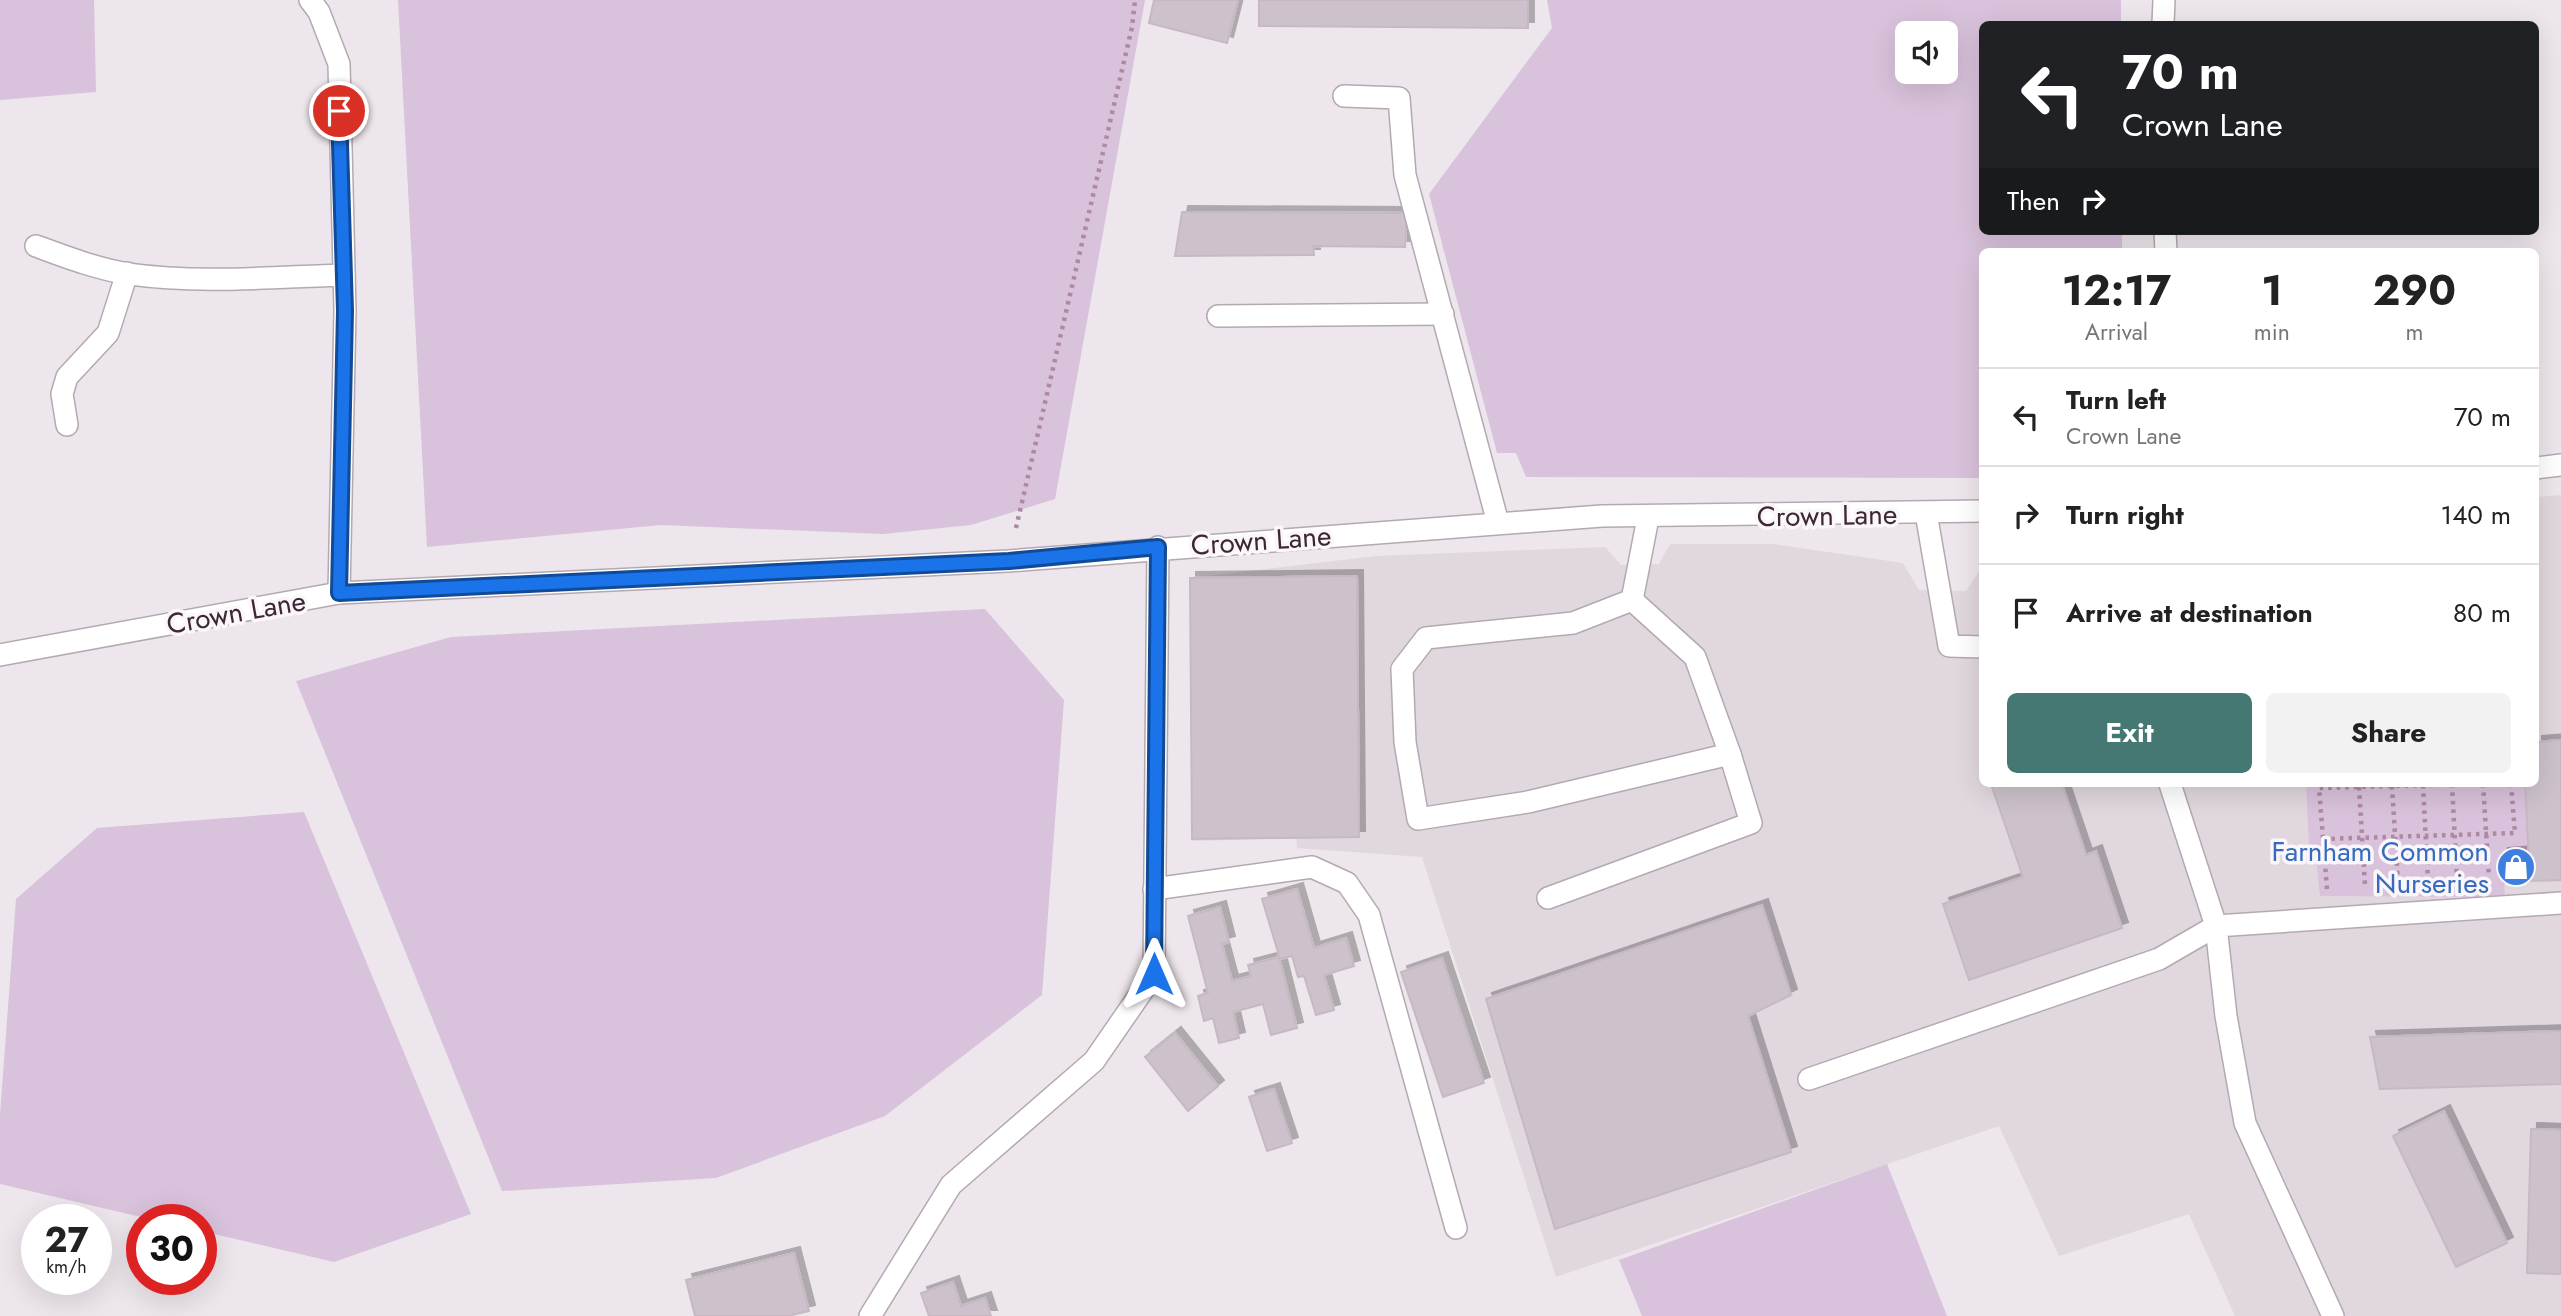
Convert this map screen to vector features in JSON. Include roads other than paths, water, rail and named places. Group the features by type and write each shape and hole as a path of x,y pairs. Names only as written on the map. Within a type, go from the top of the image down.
{"street":[{"path":"310,0 318,12 339,64 344,275 339,593"},
{"path":"2164,0 2164,21"},
{"path":"1344,96 1399,98 1405,175 1498,523"},
{"path":"36,246 77,261 127,273 187,279 344,275"},
{"path":"67,425 62,394 67,377 108,332 127,273"},
{"path":"1218,316 1443,314"},
{"path":"2539,468 2561,465"},
{"name":"Crown Lane","path":"0,655 339,593 1009,561 1158,547 1602,516 1648,518 1979,511"},
{"path":"1926,513 1949,646 1979,647"},
{"path":"1632,600 1648,518"},
{"path":"870,1316 951,1185 1094,1061 1154,974 1158,547"},
{"path":"1632,600 1573,623 1426,638 1402,668 1405,742 1418,819 1528,802 1730,754"},
{"path":"1548,898 1751,823 1730,754 1695,657 1632,600"},
{"path":"2171,787 2216,926 2226,1016 2245,1122 2333,1316"},
{"path":"1154,889 1312,867 1347,883 1369,915 1456,1228"},
{"path":"1809,1079 2159,960 2216,926 2561,903"}],"place":[{"name":"Farnham Common Nurseries","path":"2516,867"}]}
